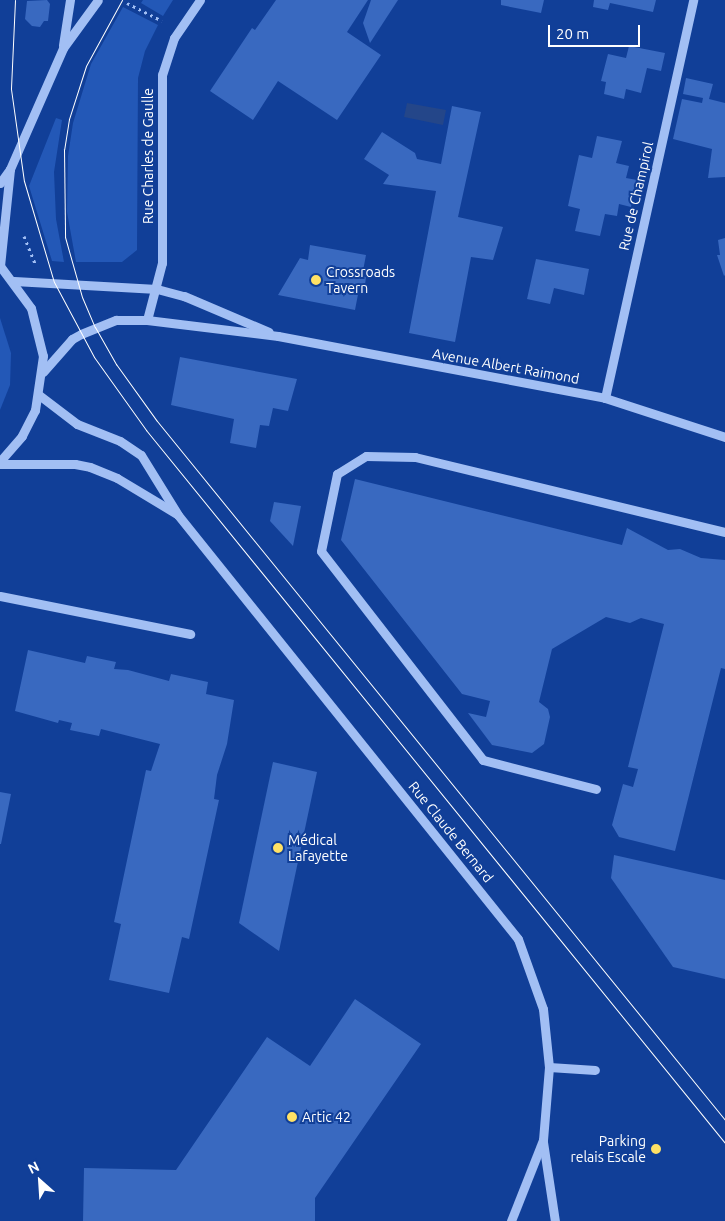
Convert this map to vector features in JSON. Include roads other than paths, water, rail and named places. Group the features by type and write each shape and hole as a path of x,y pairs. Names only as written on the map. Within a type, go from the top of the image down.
{"street":[{"path":"63,48 70,0"},
{"path":"0,183 10,169 63,48 98,0"},
{"name":"Rue Charles de Gaulle","path":"148,320 162,263 162,75 174,38 200,0"},
{"name":"Rue de Champirol","path":"605,398 693,0"},
{"path":"0,462 22,436 40,395 43,372 38,324 14,281 0,266 10,169"},
{"name":"Avenue Albert Raimond","path":"14,281 157,289 184,296 278,336"},
{"name":"Avenue Albert Raimond","path":"43,372 72,339 81,334 116,320 148,320 278,336 605,398 725,437"},
{"name":"Rue Claude Bernard","path":"40,395 77,424 120,441 137,452 147,462 178,514 518,939 544,1009 549,1067 543,1140 511,1221"},
{"path":"596,789 484,760 321,550 337,474 366,456 415,457 725,532"},
{"name":"Rue Claude Bernard","path":"0,462 90,467 117,478 178,514"},
{"path":"0,596 190,634"},
{"path":"549,1067 595,1070"},
{"path":"543,1140 555,1221"}],"tram line":[{"path":"15,0 11,89 24,181 54,282 94,357 146,430 725,1143"},
{"path":"122,0 86,66 69,119 64,149 65,237 82,297 95,327 116,364 157,421 725,1120"}],"place":[{"name":"Crossroads Tavern","path":"316,280"},
{"name":"Médical Lafayette","path":"278,848"},
{"name":"Artic 42","path":"292,1117"},
{"name":"Parking relais Escale","path":"656,1149"}]}
